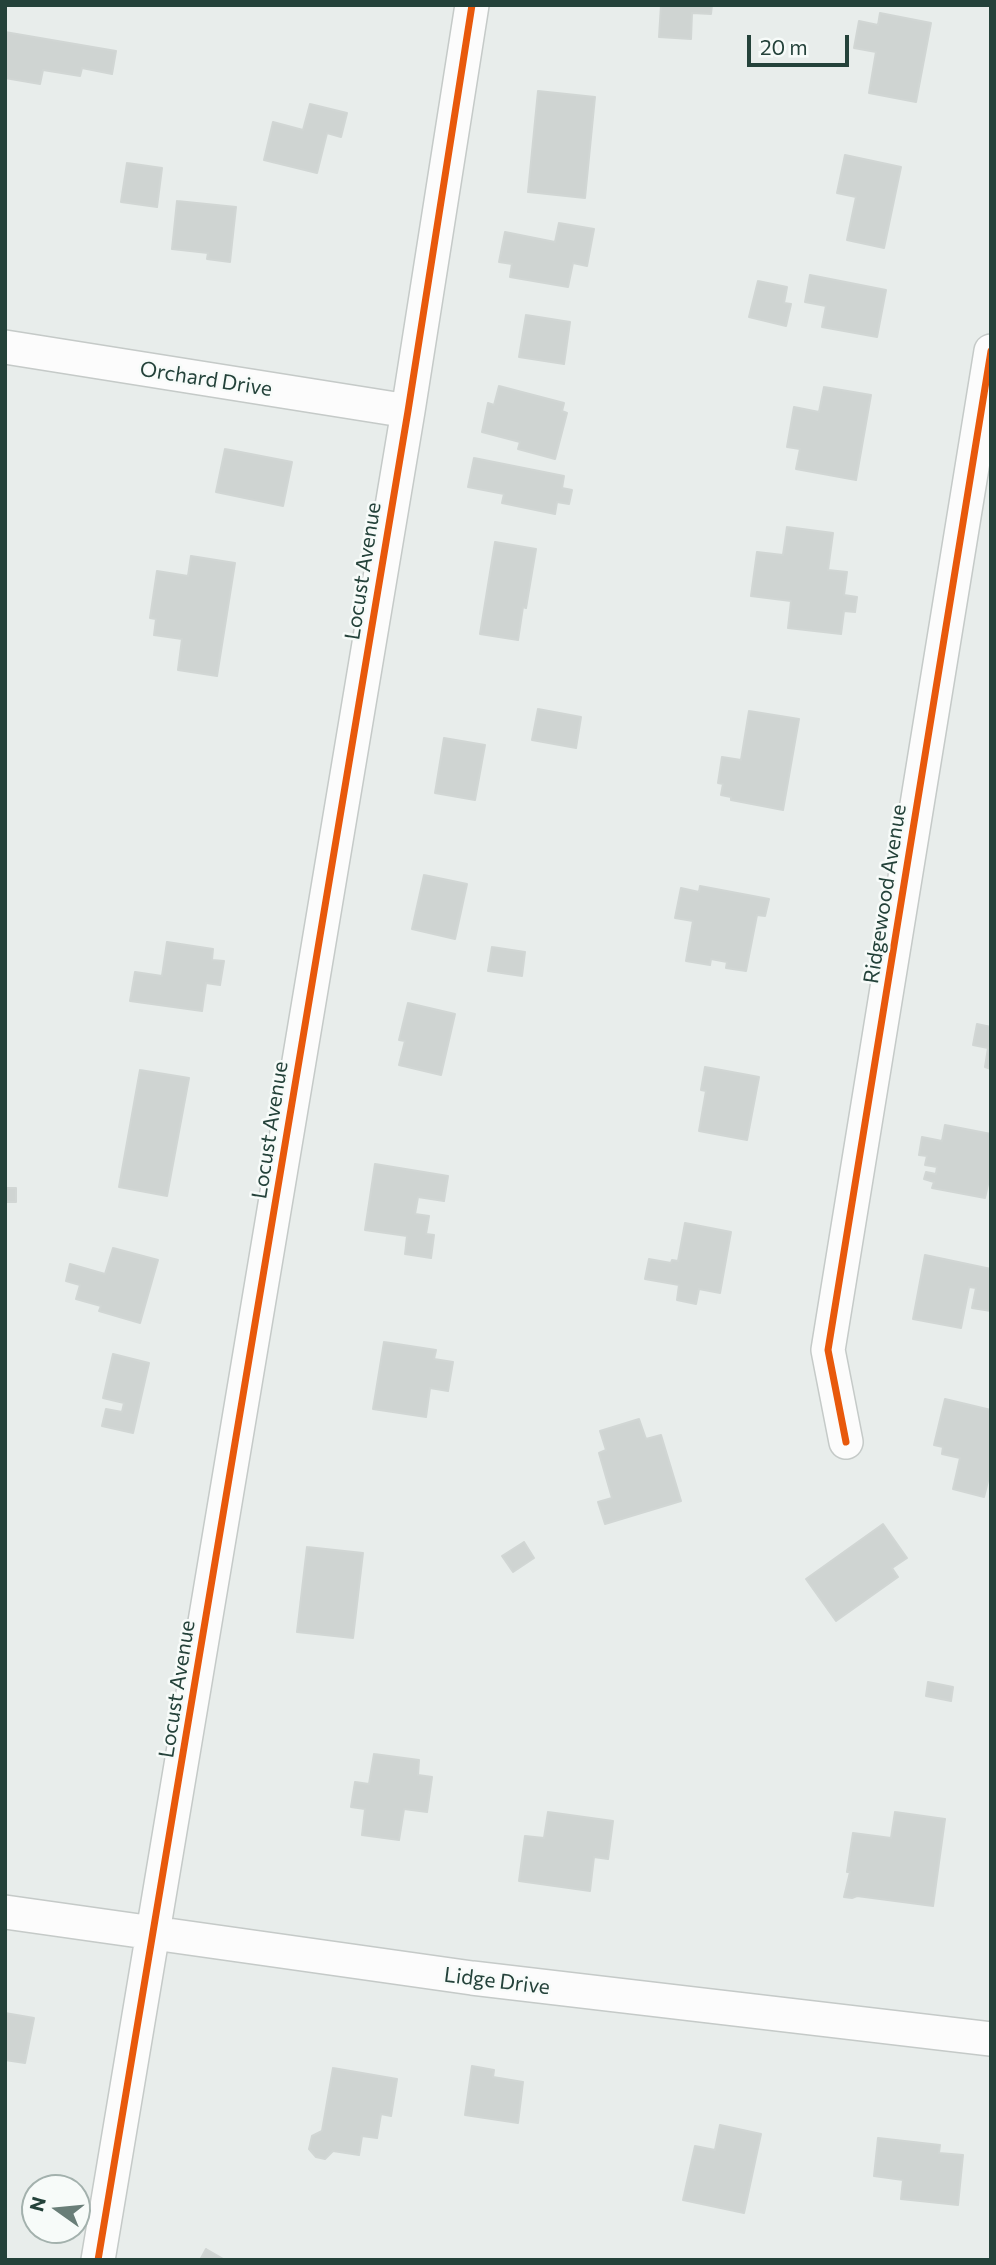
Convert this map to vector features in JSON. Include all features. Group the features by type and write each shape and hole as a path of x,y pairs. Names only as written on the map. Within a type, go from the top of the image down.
{"street":[{"name":"Locust Avenue","path":"98,2260 408,411 472,5"},
{"name":"Orchard Drive","path":"5,347 408,411"},
{"name":"Ridgewood Avenue","path":"846,1442 828,1350 991,351"},
{"name":"Lidge Drive","path":"5,1912 486,1980 991,2039"}],"building":[{"path":"661,5 712,5 711,14 692,13 691,39 659,37"},
{"path":"880,13 931,23 916,102 869,93 876,52 854,48 859,21 878,25"},
{"path":"5,32 116,51 112,74 82,68 80,76 43,70 40,84 5,78"},
{"path":"538,91 595,97 585,198 528,192"},
{"path":"310,104 347,113 341,137 327,133 317,173 264,160 273,122 303,130"},
{"path":"845,155 901,167 884,248 847,240 856,197 837,193"},
{"path":"127,163 162,168 157,207 121,202"},
{"path":"177,201 236,207 230,262 207,259 208,253 172,249"},
{"path":"559,223 594,229 587,266 573,263 568,287 510,277 512,264 499,262 505,232 555,242"},
{"path":"810,275 886,290 877,337 822,327 826,306 805,302"},
{"path":"758,281 787,287 784,303 791,304 786,326 749,317"},
{"path":"526,315 570,322 564,364 519,357"},
{"path":"499,386 564,403 562,411 567,413 555,459 518,449 520,442 482,432 488,403 494,405"},
{"path":"824,387 871,395 856,480 796,469 800,449 787,447 794,407 819,412"},
{"path":"225,449 292,462 283,506 216,492"},
{"path":"474,458 564,476 562,488 572,490 569,504 557,502 555,514 502,503 504,494 468,487"},
{"path":"787,527 833,533 828,570 847,572 844,595 857,597 855,612 844,611 841,634 788,628 791,601 751,596 757,552 783,555"},
{"path":"495,542 536,549 518,640 480,634"},
{"path":"191,556 235,563 217,676 178,670 182,639 154,635 156,619 150,618 157,571 188,576"},
{"path":"538,709 581,717 576,748 532,740"},
{"path":"749,711 799,719 783,810 731,800 731,797 721,795 723,784 718,783 722,757 741,760"},
{"path":"444,738 485,745 475,800 435,793"},
{"path":"424,875 467,884 455,939 412,929"},
{"path":"700,886 769,899 765,916 757,915 746,971 726,968 727,962 711,959 710,965 686,961 693,921 675,918 681,888 699,892"},
{"path":"167,942 213,949 212,960 224,961 220,985 206,983 202,1011 130,1001 135,972 162,976"},
{"path":"492,947 525,952 522,976 488,971"},
{"path":"408,1003 455,1014 441,1075 399,1065 405,1041 399,1040"},
{"path":"977,1024 991,1027 991,1069 985,1067 988,1048 973,1045"},
{"path":"705,1067 759,1077 747,1140 699,1131 706,1091 701,1090"},
{"path":"140,1070 189,1078 167,1196 119,1187"},
{"path":"945,1125 991,1134 991,1171 985,1198 932,1188 934,1182 924,1179 926,1172 936,1174 937,1167 925,1165 927,1156 919,1155 922,1137 942,1141"},
{"path":"375,1164 448,1176 444,1201 418,1197 415,1214 429,1216 426,1234 434,1235 431,1258 405,1254 407,1236 365,1230"},
{"path":"5,1188 16,1188 16,1202 5,1202"},
{"path":"685,1223 731,1232 720,1293 699,1289 696,1304 677,1300 679,1285 645,1279 649,1259 671,1263 672,1260 678,1261"},
{"path":"113,1248 158,1260 140,1323 99,1311 101,1306 76,1299 80,1285 66,1281 70,1264 105,1274"},
{"path":"925,1255 991,1269 991,1311 972,1308 976,1288 969,1287 961,1328 913,1319"},
{"path":"384,1342 436,1350 434,1359 453,1362 448,1391 430,1388 426,1417 373,1409"},
{"path":"113,1354 149,1363 133,1433 102,1426 106,1409 122,1412 124,1403 103,1398"},
{"path":"945,1399 991,1410 991,1469 984,1497 953,1489 960,1458 942,1454 943,1447 934,1445"},
{"path":"639,1419 646,1439 661,1435 681,1501 605,1524 598,1502 612,1498 599,1453 606,1450 600,1431"},
{"path":"883,1524 907,1558 892,1568 898,1577 836,1621 806,1579"},
{"path":"524,1542 534,1558 513,1572 502,1556"},
{"path":"307,1547 363,1553 353,1638 297,1632"},
{"path":"928,1682 953,1687 951,1701 926,1696"},
{"path":"374,1754 419,1760 418,1775 432,1777 427,1812 404,1809 399,1840 362,1835 365,1809 351,1807 355,1782 369,1784"},
{"path":"548,1812 613,1821 608,1859 594,1857 590,1891 519,1881 525,1836 544,1838"},
{"path":"895,1812 945,1819 933,1906 857,1896 844,1897 850,1872 847,1872 853,1833 891,1838"},
{"path":"5,2013 34,2018 25,2063 5,2060"},
{"path":"472,2066 494,2070 493,2077 523,2082 518,2123 465,2115"},
{"path":"333,2068 397,2079 391,2116 381,2114 377,2138 362,2136 359,2155 333,2151 325,2159 316,2157 309,2149 312,2136 322,2131"},
{"path":"720,2125 761,2134 744,2213 683,2200 695,2146 715,2150"},
{"path":"878,2138 940,2145 939,2153 963,2155 958,2205 901,2199 903,2180 874,2176"},
{"path":"206,2249 225,2260 200,2260"}],"cycle path":[{"path":"98,2260 408,411 472,5"},
{"path":"846,1442 828,1350 991,351"}]}
